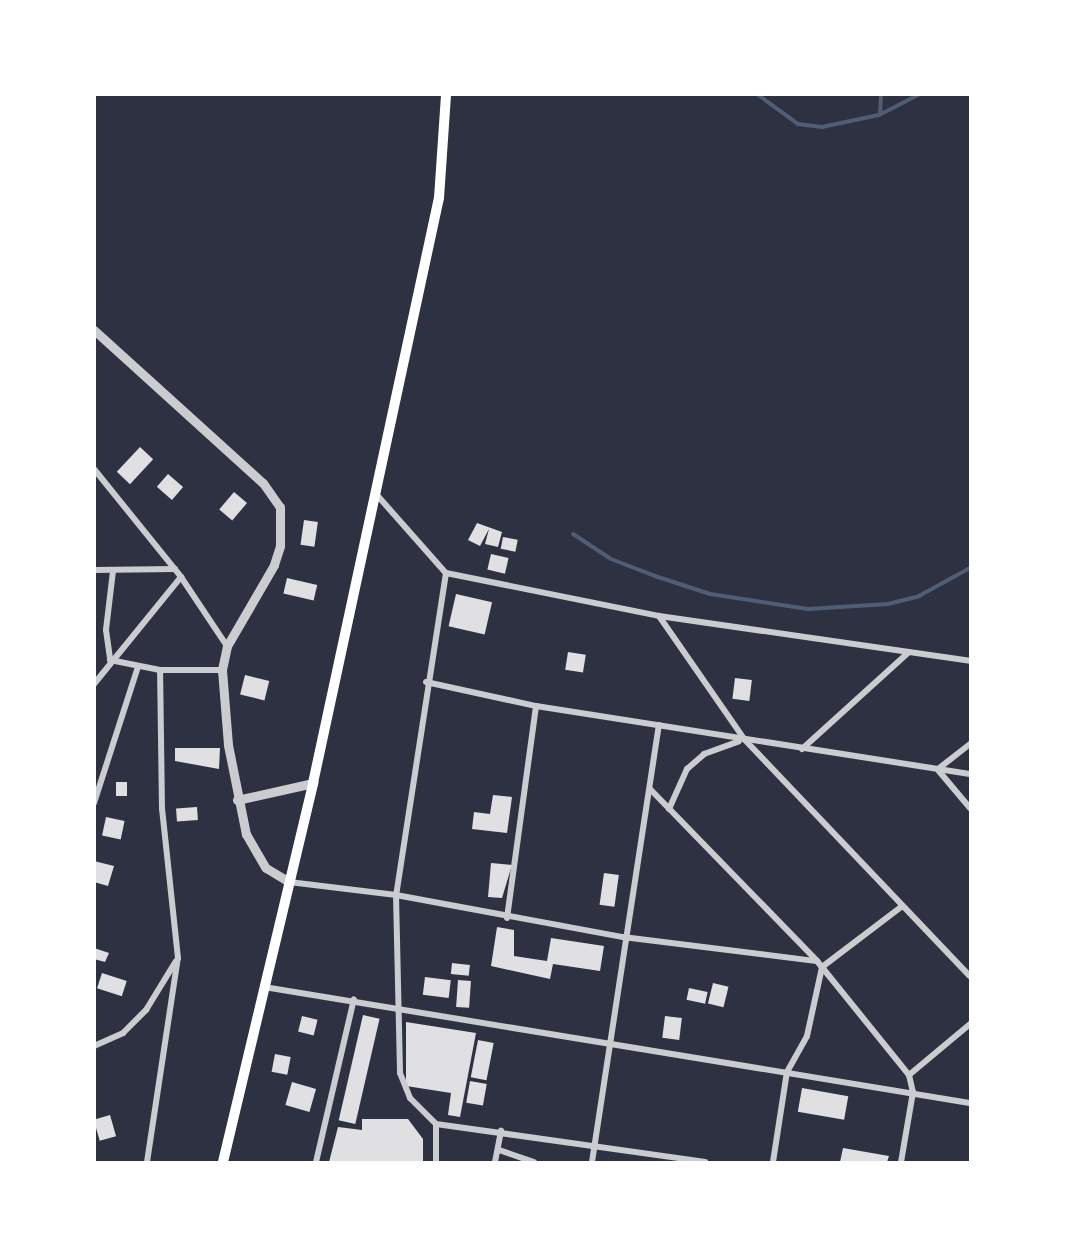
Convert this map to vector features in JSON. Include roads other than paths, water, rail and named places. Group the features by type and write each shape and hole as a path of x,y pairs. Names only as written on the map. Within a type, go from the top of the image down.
{"main road":[{"path":"223,1162 313,783 439,198 446,94"}],"street":[{"path":"94,330 263,483 280,507 280,546 273,565 227,646 222,670 237,800 256,854 276,877 289,882 396,895 507,918 623,937 817,961"},
{"path":"94,469 175,569 227,646"},
{"path":"374,492 446,573 659,616 970,661"},
{"path":"94,570 175,569"},
{"path":"110,660 106,630 114,571"},
{"path":"436,1162 436,1124 404,1086 397,1007 396,895 426,682 446,573"},
{"path":"94,684 110,660 181,577"},
{"path":"659,616 745,740 901,907 970,976"},
{"path":"802,749 909,652"},
{"path":"110,660 160,670 222,670"},
{"path":"94,803 138,667"},
{"path":"147,1162 178,958 162,809 160,670"},
{"path":"426,682 536,706 970,774"},
{"path":"507,918 536,706"},
{"path":"592,1162 606,1045 650,789 658,725"},
{"path":"669,809 681,778 704,754 745,740"},
{"path":"938,769 970,744"},
{"path":"938,769 970,808"},
{"path":"237,800 313,783"},
{"path":"650,789 817,961 909,1075 913,1092 901,1162"},
{"path":"773,1162 787,1072 807,1036 822,967 901,907"},
{"path":"94,1046 123,1033 146,1010 178,958"},
{"path":"263,987 354,999 606,1045 913,1092 970,1103"},
{"path":"316,1162 354,999"},
{"path":"909,1075 970,1024"},
{"path":"436,1124 501,1131 705,1162"},
{"path":"495,1162 501,1131"},
{"path":"498,1150 534,1162"}],"waterway":[{"path":"757,94 798,124 822,127 879,115 920,94"},
{"path":"880,114 881,94"},
{"path":"573,534 611,559 710,594 808,609 888,604 919,596 970,568"}]}
